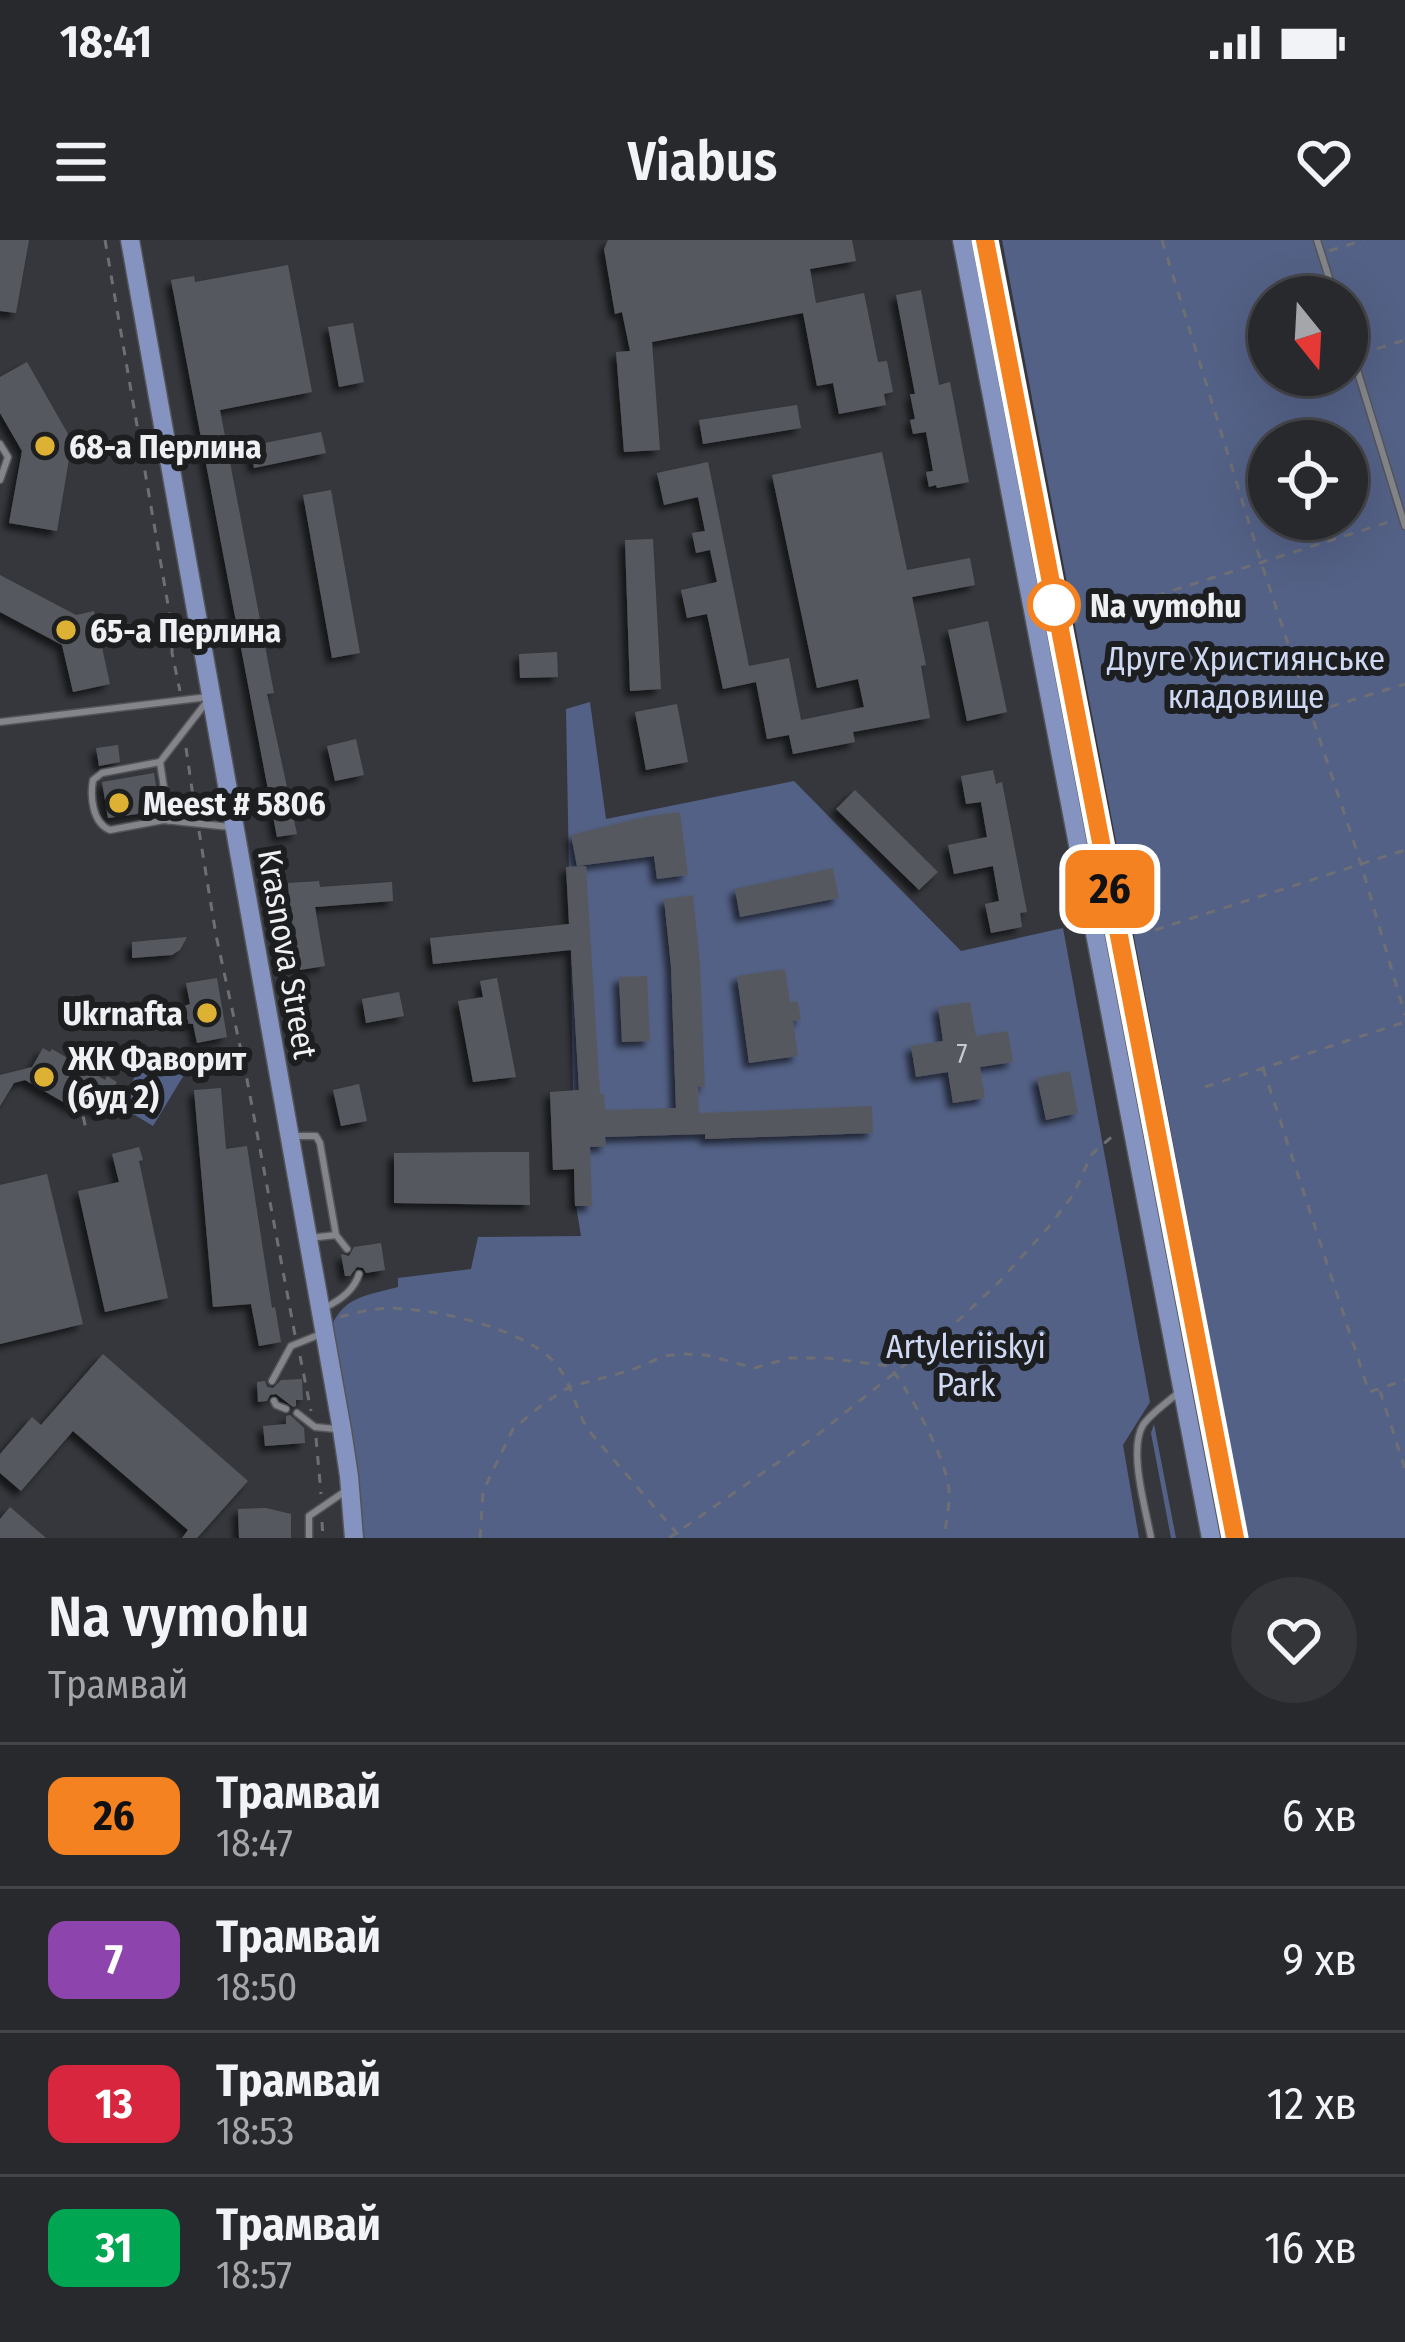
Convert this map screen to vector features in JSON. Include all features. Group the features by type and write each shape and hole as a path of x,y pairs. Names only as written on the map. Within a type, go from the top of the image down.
{"main road":[{"name":"Krasnova Street","path":"130,240 308,1238 330,1314 324,1332 342,1430 354,1538"},
{"path":"962,240 1210,1538"}],"lane":[{"path":"1318,240 1329,276"},
{"path":"1365,396 1404,522"},
{"path":"0,444 8,457 0,480"},
{"path":"0,721 212,697"},
{"path":"212,697 160,762 102,773 93,780 91,790 96,818 110,830 169,820 235,827"},
{"path":"160,762 169,820"},
{"path":"290,1137 308,1134 320,1143 336,1234 346,1249"},
{"path":"308,1238 336,1234"},
{"path":"330,1314 359,1274"},
{"path":"272,1381 291,1346 324,1332"},
{"path":"1150,1538 1136,1456 1139,1439 1143,1425 1181,1390"},
{"path":"274,1401 286,1409"},
{"path":"297,1413 315,1427 342,1430"},
{"path":"309,1538 308,1516 350,1488"}],"path":[{"path":"105,240 181,697"},
{"path":"1162,240 1405,1015"},
{"path":"1322,254 1364,240"},
{"path":"1368,351 1405,340"},
{"path":"1070,623 1404,522"},
{"path":"143,532 155,530"},
{"path":"1059,568 1247,1538"},
{"path":"1311,713 1405,683"},
{"path":"184,731 215,935 315,1427 323,1538"},
{"path":"1155,930 1405,850"},
{"path":"1205,1087 1405,1022"},
{"path":"80,1051 95,1076 94,1090 82,1111 87,1134"},
{"path":"1263,1068 1369,1392 1405,1380"},
{"path":"669,1538 679,1536 816,1436 896,1374 997,1284 1073,1196 1092,1154 1130,1121"},
{"path":"330,1314 411,1309 453,1315 547,1354 559,1367 589,1431 679,1536"},
{"path":"480,1538 483,1491 513,1429 569,1387 682,1354 754,1368 790,1358 889,1366 930,1436 947,1478 950,1495 944,1538"},
{"path":"1379,1389 1405,1469"}],"green space":[{"path":"973,240 993,240 1062,598 1055,600 1073,688 1080,688 1130,954 1127,963 1113,965"},
{"name":"Друге Християнське кладовище","path":"1002,240 1405,240 1405,1538 1248,1538"},
{"name":"Artyleriiskyi Park","path":"590,702 606,819 794,781 961,951 1063,928 1150,1402 1123,1445 1139,1538 358,1538 329,1332 334,1320 356,1299 398,1287 398,1278 471,1269 478,1237 581,1236 575,1199 566,709"},
{"path":"1120,969 1133,969 1172,1172 1154,1175 1115,976"},
{"path":"152,1049 187,1070 153,1126 118,1105"},
{"path":"1175,1179 1245,1538 1240,1538 1231,1495 1237,1538 1225,1538 1156,1183"},
{"path":"1154,1424 1176,1538 1171,1538 1151,1433"}],"building":[{"path":"0,240 29,240 16,313 0,311"},
{"path":"608,240 852,240 856,261 810,269 816,303 864,293 878,362 887,361 893,392 884,394 886,405 839,414 833,383 817,386 803,313 652,342 660,450 624,452 616,352 630,351 622,312 615,314 604,249"},
{"path":"288,265 312,392 220,410 274,693 267,694 297,834 277,837 171,280 194,276 195,282"},
{"path":"921,290 939,385 950,382 969,482 937,488 929,487 926,472 933,471 926,432 913,434 910,420 915,419 910,394 915,394 896,295"},
{"path":"353,323 364,382 339,387 328,327"},
{"name":"68-а Перлина","path":"27,362 72,441 57,531 9,523 22,451 0,413 0,377"},
{"path":"797,405 801,428 703,444 699,420"},
{"path":"321,432 326,453 254,468 249,446"},
{"path":"882,452 907,570 970,558 975,585 912,597 926,665 921,666 930,718 853,732 855,742 793,754 789,735 767,739 756,682 723,689 707,614 687,618 681,590 717,582 710,550 696,553 692,533 705,531 698,497 664,505 657,473 708,462 749,666 789,658 801,720 864,707 858,679 817,688 772,475"},
{"path":"331,490 360,653 332,658 303,495"},
{"path":"653,539 661,689 630,691 625,540"},
{"name":"65-а Перлина","path":"0,575 76,615 94,611 110,684 73,692 62,645 0,612"},
{"path":"988,621 1007,712 967,721 948,630"},
{"path":"557,652 558,677 520,678 519,654"},
{"path":"677,704 688,762 646,770 635,712"},
{"path":"356,739 364,775 335,781 327,746"},
{"path":"118,745 120,762 99,766 96,748"},
{"path":"993,770 996,784 1002,782 1027,912 1020,913 1022,927 991,933 985,904 999,901 993,866 954,874 948,845 987,837 981,802 966,804 961,776"},
{"path":"154,773 160,811 108,818 102,782"},
{"path":"855,790 938,872 919,890 836,809"},
{"path":"680,812 688,875 657,879 654,856 577,866 571,835"},
{"path":"586,866 600,1094 604,1094 605,1110 676,1108 664,899 693,895 705,1087 698,1087 699,1113 872,1106 873,1133 605,1137 606,1146 590,1147 592,1206 575,1206 574,1169 553,1170 550,1092 579,1090 571,950 433,964 430,938 569,924 566,867"},
{"path":"833,868 839,898 740,917 735,889"},
{"path":"319,881 320,887 392,882 393,901 315,907 325,966 300,970 288,883"},
{"path":"187,937 172,955 132,958 132,942"},
{"path":"785,969 790,1002 798,1001 801,1020 793,1021 798,1056 749,1063 737,976"},
{"path":"647,976 650,1041 622,1042 619,977"},
{"name":"Ukrnafta","path":"217,978 227,1037 197,1043 193,1024 175,1022 172,1010 190,1004 186,983"},
{"path":"497,978 516,1077 473,1082 458,1001 483,997 480,981"},
{"path":"399,992 404,1016 366,1023 362,999"},
{"path":"970,1002 976,1036 1008,1031 1013,1062 980,1067 985,1098 953,1103 948,1072 916,1077 911,1046 943,1041 938,1007"},
{"name":"ЖК Фаворит (буд 2)","path":"43,1048 117,1082 99,1112 81,1102 77,1110 25,1080 14,1083 0,1106 0,1075 32,1067"},
{"path":"1070,1071 1078,1113 1046,1120 1037,1078"},
{"path":"359,1084 367,1121 341,1126 333,1090"},
{"path":"221,1088 226,1149 247,1146 281,1342 259,1346 251,1304 213,1307 194,1090"},
{"path":"139,1147 168,1298 105,1312 78,1191 119,1182 112,1154"},
{"path":"529,1152 530,1205 394,1203 394,1153"},
{"path":"47,1174 83,1324 0,1344 0,1185"},
{"path":"381,1243 385,1270 366,1273 357,1267 345,1276 341,1254 349,1256 354,1247"},
{"path":"103,1354 248,1481 197,1538 182,1538 188,1530 73,1431 21,1491 0,1473 0,1454 32,1417 41,1425"},
{"path":"302,1379 303,1400 296,1400 296,1406 276,1394 258,1402 257,1382 265,1381 273,1388 281,1380"},
{"path":"290,1415 304,1428 305,1443 265,1446 263,1426 286,1424"},
{"path":"10,1507 46,1538 0,1538 0,1519"},
{"path":"266,1508 291,1514 291,1538 239,1538 238,1509"}],"tram line":[{"path":"975,240 1226,1538"},
{"name":"26","path":"985,240 1235,1538"}],"place":[{"name":"68-а Перлина","path":"45,446"},
{"name":"Na vymohu","path":"1054,605"},
{"name":"65-а Перлина","path":"66,630"},
{"name":"Meest # 5806","path":"119,803"},
{"name":"Ukrnafta","path":"207,1013"},
{"name":"ЖК Фаворит (буд 2)","path":"44,1077"}]}
